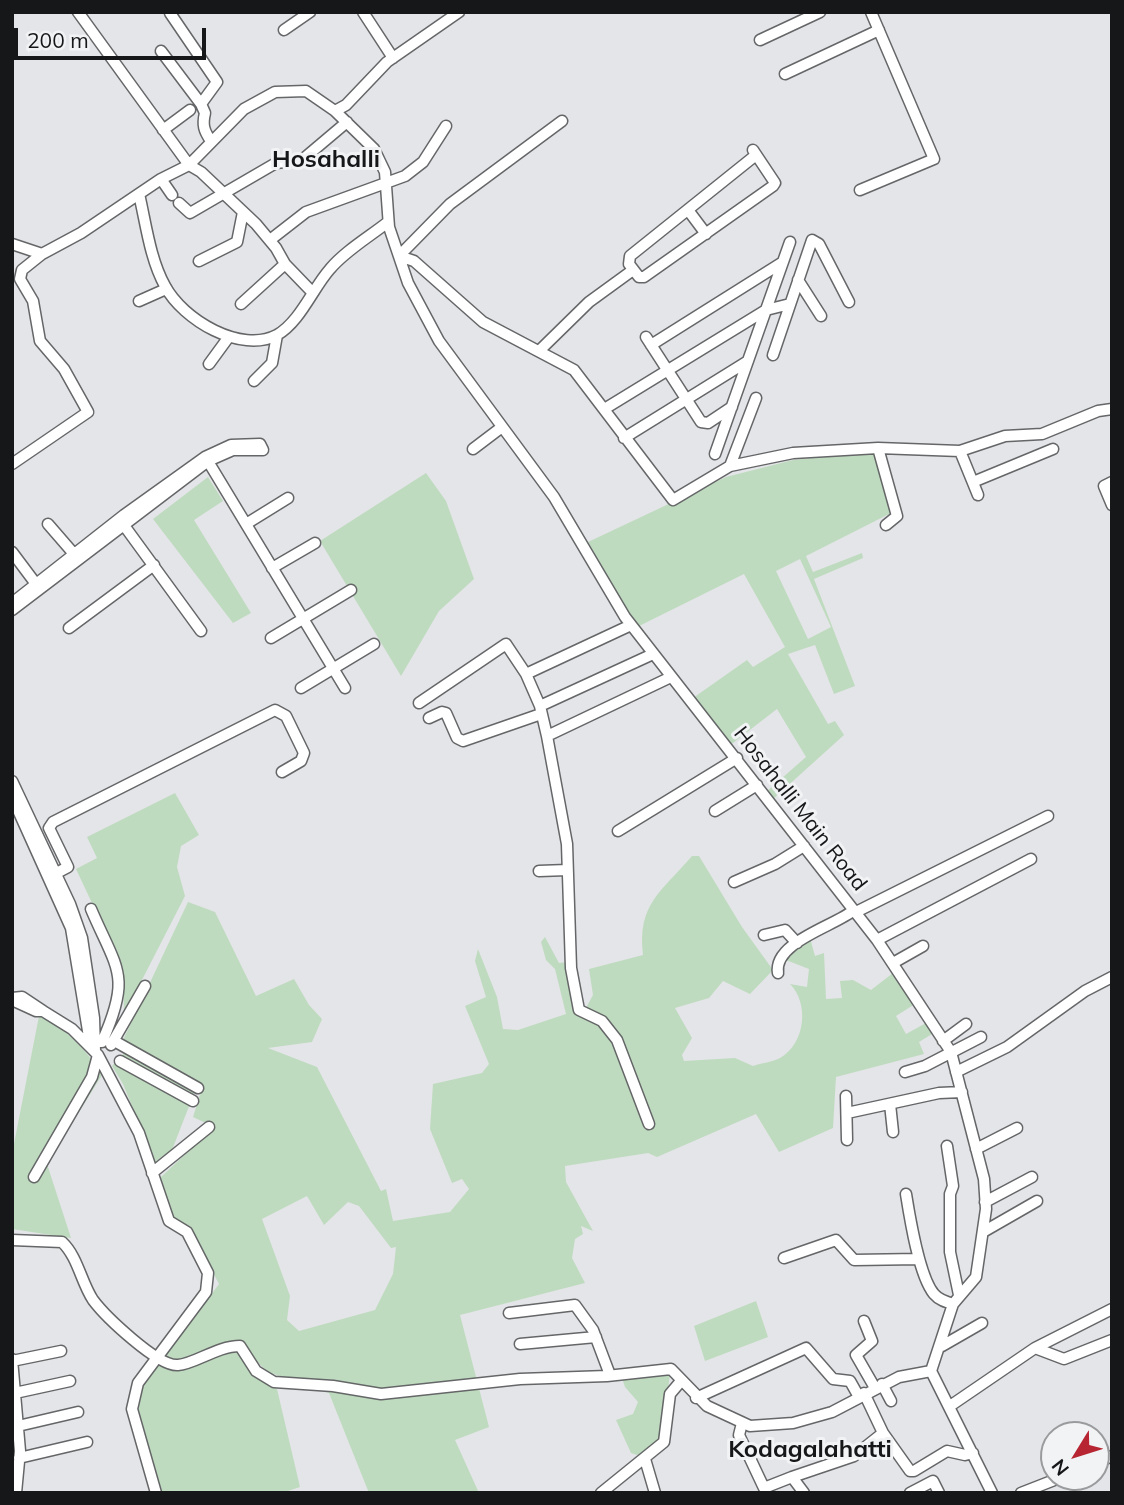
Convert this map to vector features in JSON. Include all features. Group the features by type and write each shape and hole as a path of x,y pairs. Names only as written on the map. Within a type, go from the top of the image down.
{"street":[{"path":"78,12 189,164 224,193 270,240 285,264 313,293"},
{"path":"284,30 310,12"},
{"path":"363,12 393,58"},
{"path":"335,111 346,105 393,58 460,12"},
{"path":"760,40 820,12"},
{"path":"860,190 934,159 871,12"},
{"path":"170,13 216,82 201,104"},
{"path":"785,74 879,30"},
{"path":"162,51 201,104 205,113 202,123 211,141"},
{"name":"Hosahalli Main Road","path":"42,254 81,233 161,179 189,164 244,109 275,92 306,91 335,111 374,149 385,172 388,222 408,283 439,341 554,497 631,625 877,940 951,1052 984,1179 985,1202 976,1277 956,1300 931,1371"},
{"path":"163,130 190,110"},
{"path":"562,121 450,204 399,256 414,261 484,322 574,370 606,408 624,438 673,500 730,466 793,453 878,447 960,451 1005,436 1042,433 1098,411 1112,410"},
{"path":"161,179 190,213 276,163 302,160 347,122"},
{"path":"270,240 306,212 385,186 405,176 423,162 446,126"},
{"path":"754,153 775,183 644,277 639,277 629,264 630,256 688,210 754,153"},
{"path":"139,194 166,289 183,309 228,338 253,343 277,335 287,327 331,268 388,222"},
{"path":"688,210 706,234"},
{"path":"200,261 237,242 243,212"},
{"path":"773,355 812,240 815,240 849,302"},
{"path":"716,454 790,242"},
{"path":"12,244 42,254"},
{"path":"12,464 88,412 64,369 40,341 33,301 20,278 22,270 42,254"},
{"path":"732,407 704,424 685,400 648,341 783,262"},
{"path":"242,304 285,264"},
{"path":"539,351 589,302 633,270"},
{"path":"798,280 821,316"},
{"path":"139,301 166,289"},
{"path":"606,408 766,310 790,304"},
{"path":"254,381 272,363 277,335"},
{"path":"209,364 228,338"},
{"path":"624,438 748,361"},
{"path":"730,466 756,398"},
{"path":"732,407 747,424"},
{"path":"472,449 502,428"},
{"path":"12,603 74,554 206,459 233,450 261,447"},
{"path":"878,447 897,516 886,525"},
{"path":"973,482 1054,449"},
{"path":"960,451 978,495"},
{"path":"12,610 206,459"},
{"path":"206,459 345,688"},
{"path":"1112,482 1104,486 1112,505"},
{"path":"246,524 288,498"},
{"path":"48,524 74,554"},
{"path":"123,524 201,631"},
{"path":"272,568 315,543"},
{"path":"12,552 36,584"},
{"path":"69,628 153,565"},
{"path":"271,638 351,590"},
{"path":"526,674 631,625"},
{"path":"301,688 374,644"},
{"path":"419,703 506,644 526,674 541,710 567,844 570,968 576,1001 579,1010 602,1021 617,1040 649,1124"},
{"path":"429,718 446,713 457,737 463,741 541,710 653,654"},
{"path":"547,736 671,677"},
{"path":"52,876 68,867 49,828 53,822 275,710 286,716 304,753 301,761 282,772"},
{"path":"618,831 737,758"},
{"path":"12,781 71,928 96,1048 139,1133 169,1221 187,1232 208,1273 206,1292 138,1383 132,1409 156,1493"},
{"path":"715,811 757,785"},
{"path":"12,797 52,876"},
{"path":"778,973 780,960 813,932 1048,816"},
{"path":"734,882 775,864 804,846"},
{"path":"877,940 1031,859"},
{"path":"539,871 567,870"},
{"path":"34,1177 92,1077 96,1048 121,989 119,972 91,909"},
{"path":"764,935 785,930 797,943"},
{"path":"893,963 923,946"},
{"path":"956,1072 1007,1047 1075,998 1112,977"},
{"path":"12,999 22,998 72,1029 96,1048 114,1045 145,986"},
{"path":"943,1041 952,1031 967,1024"},
{"path":"905,1072 981,1037"},
{"path":"116,1042 198,1088"},
{"path":"120,1061 194,1101"},
{"path":"847,1113 962,1092"},
{"path":"846,1096 847,1140"},
{"path":"890,1104 893,1132"},
{"path":"152,1173 209,1127"},
{"path":"976,1149 1017,1128"},
{"path":"906,1194 919,1259 933,1293 956,1300 950,1252 950,1194 953,1186 947,1146"},
{"path":"985,1202 1031,1177"},
{"path":"983,1232 1037,1201"},
{"path":"12,1240 62,1242 93,1299 130,1338 158,1356 177,1366 200,1356 240,1346 256,1371 274,1382 333,1386 381,1394 520,1379 671,1369 696,1398 720,1415 750,1426 793,1423 832,1412 878,1386 916,1372 931,1371 992,1493"},
{"path":"784,1258 836,1240 854,1260 919,1259"},
{"path":"509,1313 575,1305 596,1337 610,1375"},
{"path":"950,1406 1034,1348 1112,1309"},
{"path":"864,1321 872,1341 856,1355 891,1401"},
{"path":"941,1346 982,1323"},
{"path":"520,1344 596,1337"},
{"path":"1034,1348 1065,1359 1112,1340"},
{"path":"696,1398 806,1348 833,1379 850,1381 862,1395 883,1433 910,1471 915,1490 933,1481 940,1493"},
{"path":"16,1493 19,1458 12,1360 61,1351"},
{"path":"15,1393 70,1381"},
{"path":"601,1493 664,1442 671,1389 681,1381"},
{"path":"18,1426 78,1412"},
{"path":"742,1423 739,1435 762,1486 767,1488 854,1457 883,1433"},
{"path":"19,1458 87,1441"},
{"path":"910,1471 947,1451 965,1455 973,1453"},
{"path":"645,1460 655,1493"},
{"path":"792,1477 804,1493"},
{"path":"1021,1493 1040,1486"}],"green space":[{"path":"876,451 893,512 806,556 813,572 862,553 863,558 814,579 855,686 834,694 815,645 788,654 828,724 835,721 844,735 772,800 766,792 806,757 777,709 729,746 693,698 747,660 753,667 785,647 744,574 637,627 588,542 726,477 793,460","holes":["800,559 831,627 808,639 776,571"]},
{"path":"426,473 446,501 474,579 439,611 401,676 320,541"},
{"path":"208,477 223,501 194,520 251,613 233,623 153,519"},
{"path":"175,793 199,835 181,846 177,867 185,896 124,1015 123,969 76,869 97,858 87,837"},
{"path":"692,856 699,856 742,927 773,970 750,994 723,981 709,998 675,1008 692,1038 682,1055 684,1061 735,1058 753,1066 777,1059 789,1051 800,1033 802,1023 800,1001 790,984 807,987 809,969 786,960 810,938 815,956 824,953 826,999 842,998 840,981 853,980 871,990 893,973 915,1004 896,1016 906,1034 926,1023 932,1034 919,1042 924,1054 836,1077 833,1128 779,1152 756,1114 657,1157 648,1153 565,1166 566,1182 593,1231 581,1226 583,1234 575,1239 572,1258 585,1283 460,1315 489,1427 455,1440 479,1493 369,1493 329,1393 309,1389 310,1380 284,1377 268,1371 239,1340 173,1361 166,1355 219,1284 189,1226 172,1219 160,1178 214,1127 193,1117 202,1088 122,1042 188,902 215,912 256,996 294,979 309,1005 322,1019 312,1042 268,1048 317,1067 381,1191 386,1189 393,1221 450,1212 469,1189 462,1179 452,1183 430,1129 433,1084 482,1073 489,1064 465,1006 486,997 475,961 478,949 497,997 503,1029 518,1030 566,1014 555,969 546,960 541,942 545,937 559,963 568,962 582,1015 593,995 589,969 643,955 642,938 648,911 661,890","holes":["307,1196 324,1225 348,1202 359,1206 391,1248 396,1247 393,1274 375,1310 299,1331 287,1320 290,1296 262,1219"]},
{"path":"39,1016 75,1041 102,1075 47,1164 71,1238 12,1229 12,1154"},
{"path":"125,1052 195,1091 172,1150 155,1162 123,1084 112,1066"},
{"path":"756,1301 768,1337 705,1361 694,1326"},
{"path":"239,1350 255,1376 277,1389 300,1487 282,1493 159,1493 138,1424 140,1392 147,1376 159,1360 189,1366"},
{"path":"659,1372 670,1374 662,1437 643,1457 631,1453 616,1420 633,1414 638,1402 625,1387 622,1378"}],"district":[{"name":"Hosahalli","path":"326,160"},
{"name":"Kodagalahatti","path":"810,1450"}]}
